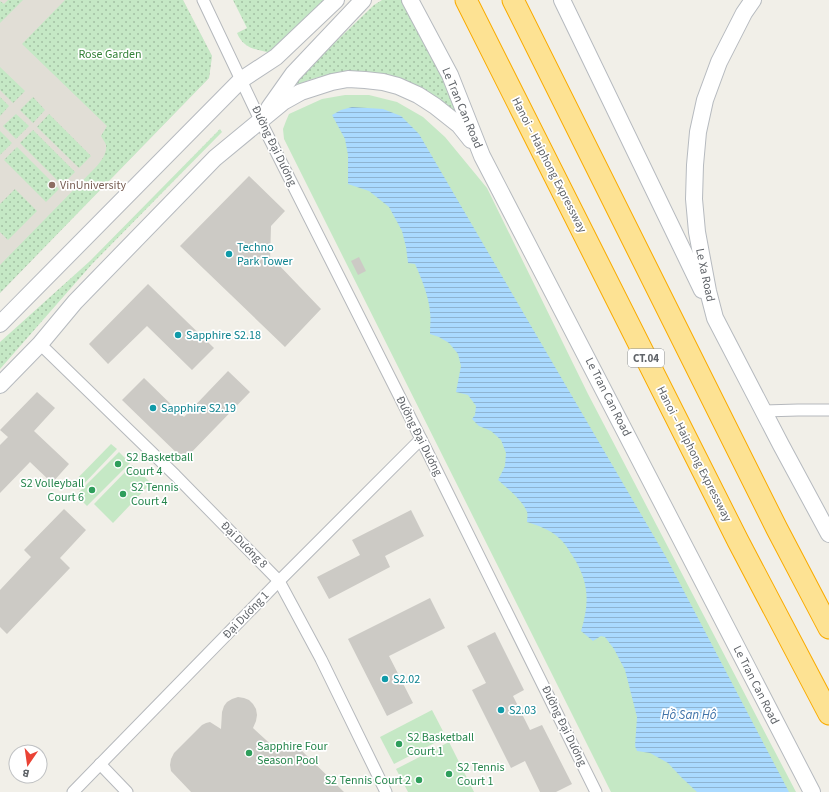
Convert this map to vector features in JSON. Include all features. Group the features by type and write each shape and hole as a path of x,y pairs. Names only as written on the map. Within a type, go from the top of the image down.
{"highway":[{"name":"Hanoi – Haiphong Expressway","path":"466,0 738,541 829,714"},
{"path":"513,0 777,529 829,628"}],"main road":[{"path":"0,324 241,80 276,57 336,0"},
{"path":"260,120 293,74 363,0"},
{"name":"Le Tran Can Road","path":"410,0 450,75 482,156 812,792"},
{"path":"562,0 716,318"},
{"name":"Le Xa Road","path":"753,0 744,13 717,66 705,100 698,132 695,165 694,192 697,232 705,278 716,318 829,534"},
{"path":"0,385 40,344 75,302 210,163 283,102 301,92 332,82 348,79 383,82 398,86 418,95 459,125 482,156"}],"street":[{"name":"Đường Đại Dương","path":"203,0 260,120 422,439 596,792"},
{"name":"Đại Dương 8","path":"40,344 175,475 279,581 321,659 386,792"},
{"path":"764,412 829,410"},
{"name":"Đại Dương 1","path":"72,792 279,581 422,439"},
{"path":"100,764 127,792"}],"shaded area":[{"name":"VinUniversity","path":"0,0 183,0 212,56 209,78 0,293"}],"green space":[{"path":"8,0 23,0 0,23 0,1 4,4"},
{"name":"Rose Garden","path":"65,0 183,0 212,56 209,78 0,293 0,265 96,167 106,151 106,145 101,136 107,126 22,44"},
{"path":"233,0 330,0 270,53 250,48 240,38 237,33 247,28"},
{"path":"382,0 405,0 458,111 455,114 353,72 331,74 296,84 295,81 374,5"},
{"path":"0,67 25,91 13,103 0,90"},
{"path":"345,95 369,95 397,102 423,117 445,137 487,188 588,394 796,792 611,792 284,139 283,129 289,114 322,99"},
{"path":"0,97 9,106 0,116"},
{"path":"33,97 45,110 33,123 20,110"},
{"path":"16,114 29,126 16,139 3,126"},
{"path":"49,114 91,156 79,168 37,127"},
{"path":"220,129 222,132 92,264 0,369 0,342 90,261"},
{"path":"33,130 75,172 62,185 20,143"},
{"path":"0,131 12,143 0,155"},
{"path":"17,147 59,189 46,202 4,160"},
{"path":"15,189 37,211 8,240 0,232 0,204"},
{"path":"111,444 117,449 78,490 72,484"},
{"path":"119,452 130,463 87,506 76,495"},
{"name":"S2 Tennis Court 4","path":"132,465 151,483 113,523 94,504"},
{"path":"432,710 446,737 394,764 380,737"},
{"path":"449,742 474,792 408,792 396,769"}],"water":[{"name":"Hồ San Hô","path":"352,107 383,109 401,116 419,134 666,557 789,792 697,792 668,763 650,753 637,751 635,746 637,717 625,670 614,649 605,637 601,636 593,641 581,631 587,601 585,583 578,565 565,544 556,535 544,528 527,522 527,512 522,503 498,480 505,466 506,453 501,440 491,431 479,426 472,419 475,415 476,406 468,395 456,392 461,366 458,354 449,343 430,334 430,315 426,294 415,264 408,263 402,231 389,207 369,191 348,184 348,155 345,139 332,115 341,110"}],"building":[{"name":"Techno Park Tower","path":"249,176 285,211 271,226 270,262 276,262 321,309 285,347 180,246"},
{"path":"359,257 366,271 358,275 351,261"},
{"name":"Sapphire S2.18","path":"148,284 214,348 192,370 147,326 108,364 89,344"},
{"name":"Sapphire S2.19","path":"228,371 250,392 184,460 122,400 144,378 184,417"},
{"path":"37,392 55,408 34,431 69,464 52,483 30,462 0,493 0,445 8,437 0,430"},
{"path":"64,509 86,530 60,558 70,568 7,634 0,627 0,590 31,557 24,550"},
{"path":"411,510 424,536 385,556 390,567 329,599 317,577 360,555 352,540"},
{"name":"S2.02","path":"430,598 445,628 389,656 413,703 387,716 348,639"},
{"name":"S2.03","path":"495,632 524,690 513,696 530,730 542,725 572,784 556,792 540,792 525,761 511,768 472,690 486,683 467,646"},
{"path":"238,697 249,700 253,704 257,715 253,728 277,750 301,750 344,792 191,792 171,771 171,759 174,753 202,725 210,722 221,729 222,712 224,706 227,702"}],"place":[{"name":"VinUniversity","path":"52,185"},
{"name":"Techno Park Tower","path":"229,254"},
{"name":"Sapphire S2.18","path":"178,335"},
{"name":"Sapphire S2.19","path":"153,408"},
{"name":"S2 Basketball Court 4","path":"118,464"},
{"name":"S2 Volleyball Court 6","path":"92,490"},
{"name":"S2 Tennis Court 4","path":"123,494"},
{"name":"S2.02","path":"385,679"},
{"name":"S2.03","path":"501,710"},
{"name":"S2 Basketball Court 1","path":"399,744"},
{"name":"Sapphire Four Season Pool","path":"249,753"},
{"name":"S2 Tennis Court 1","path":"449,774"},
{"name":"S2 Tennis Court 2","path":"419,780"}]}
